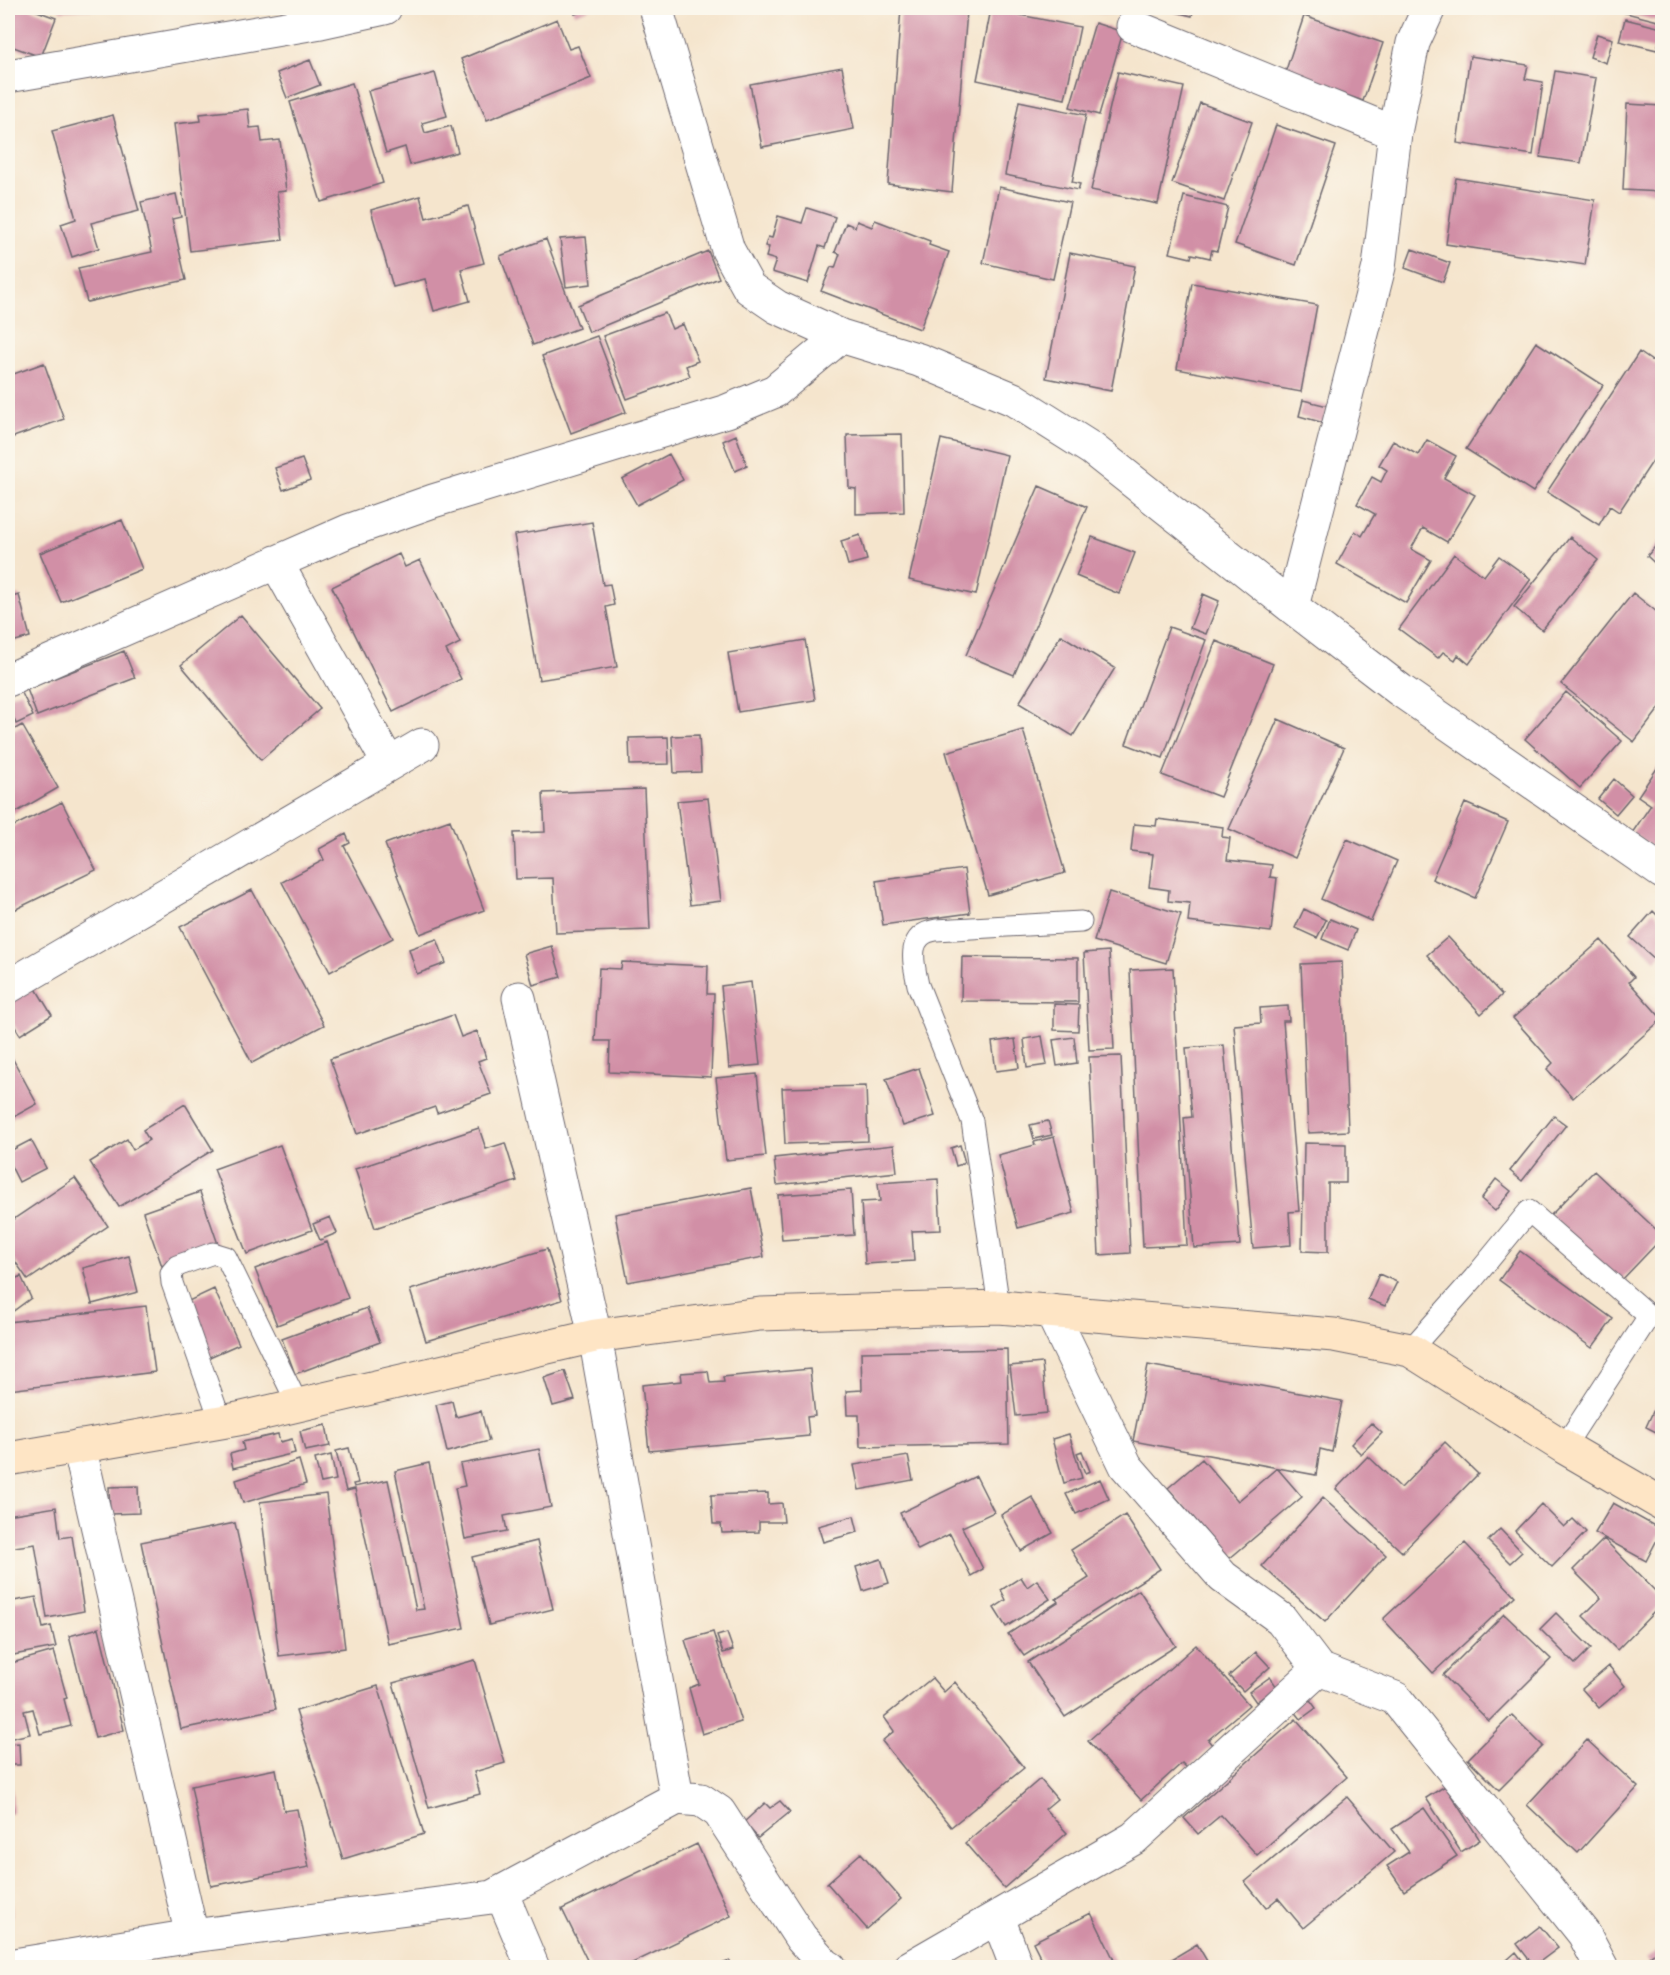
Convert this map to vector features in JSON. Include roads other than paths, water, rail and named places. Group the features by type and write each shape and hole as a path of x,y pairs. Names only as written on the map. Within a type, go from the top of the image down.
{"street":[{"path":"8,76 320,15 385,8"},
{"path":"656,8 728,250 749,288 777,307 841,336 919,360 1013,399 1092,449 1400,690 1662,872"},
{"path":"1292,607 1379,267 1395,133 1413,43 1429,8"},
{"path":"1133,26 1395,133"},
{"path":"8,680 348,531 433,501 727,411 775,391 841,336"},
{"path":"276,562 389,764"},
{"path":"8,987 422,745"},
{"path":"519,998 595,1336 677,1798"},
{"path":"8,1459 221,1422 595,1336 760,1314 999,1307 1334,1335 1410,1350 1564,1447 1662,1504"},
{"path":"1051,1311 1126,1466 1223,1577 1281,1619 1320,1669 1395,1698 1584,1935 1602,1968"},
{"path":"80,1446 192,1936"},
{"path":"909,1968 1134,1838 1320,1669"},
{"path":"8,1966 192,1936 492,1897 677,1798 701,1800 719,1812 801,1938 830,1968"},
{"path":"501,1892 533,1968"},
{"path":"998,1918 1017,1968"}],"lane":[{"path":"999,1307 972,1121 918,984 914,964 915,947 917,938 926,932 936,930 1082,922"},
{"path":"1410,1350 1529,1211 1649,1316 1564,1447"},
{"path":"221,1422 172,1283 171,1273 177,1266 213,1253 226,1257 298,1405"}]}
